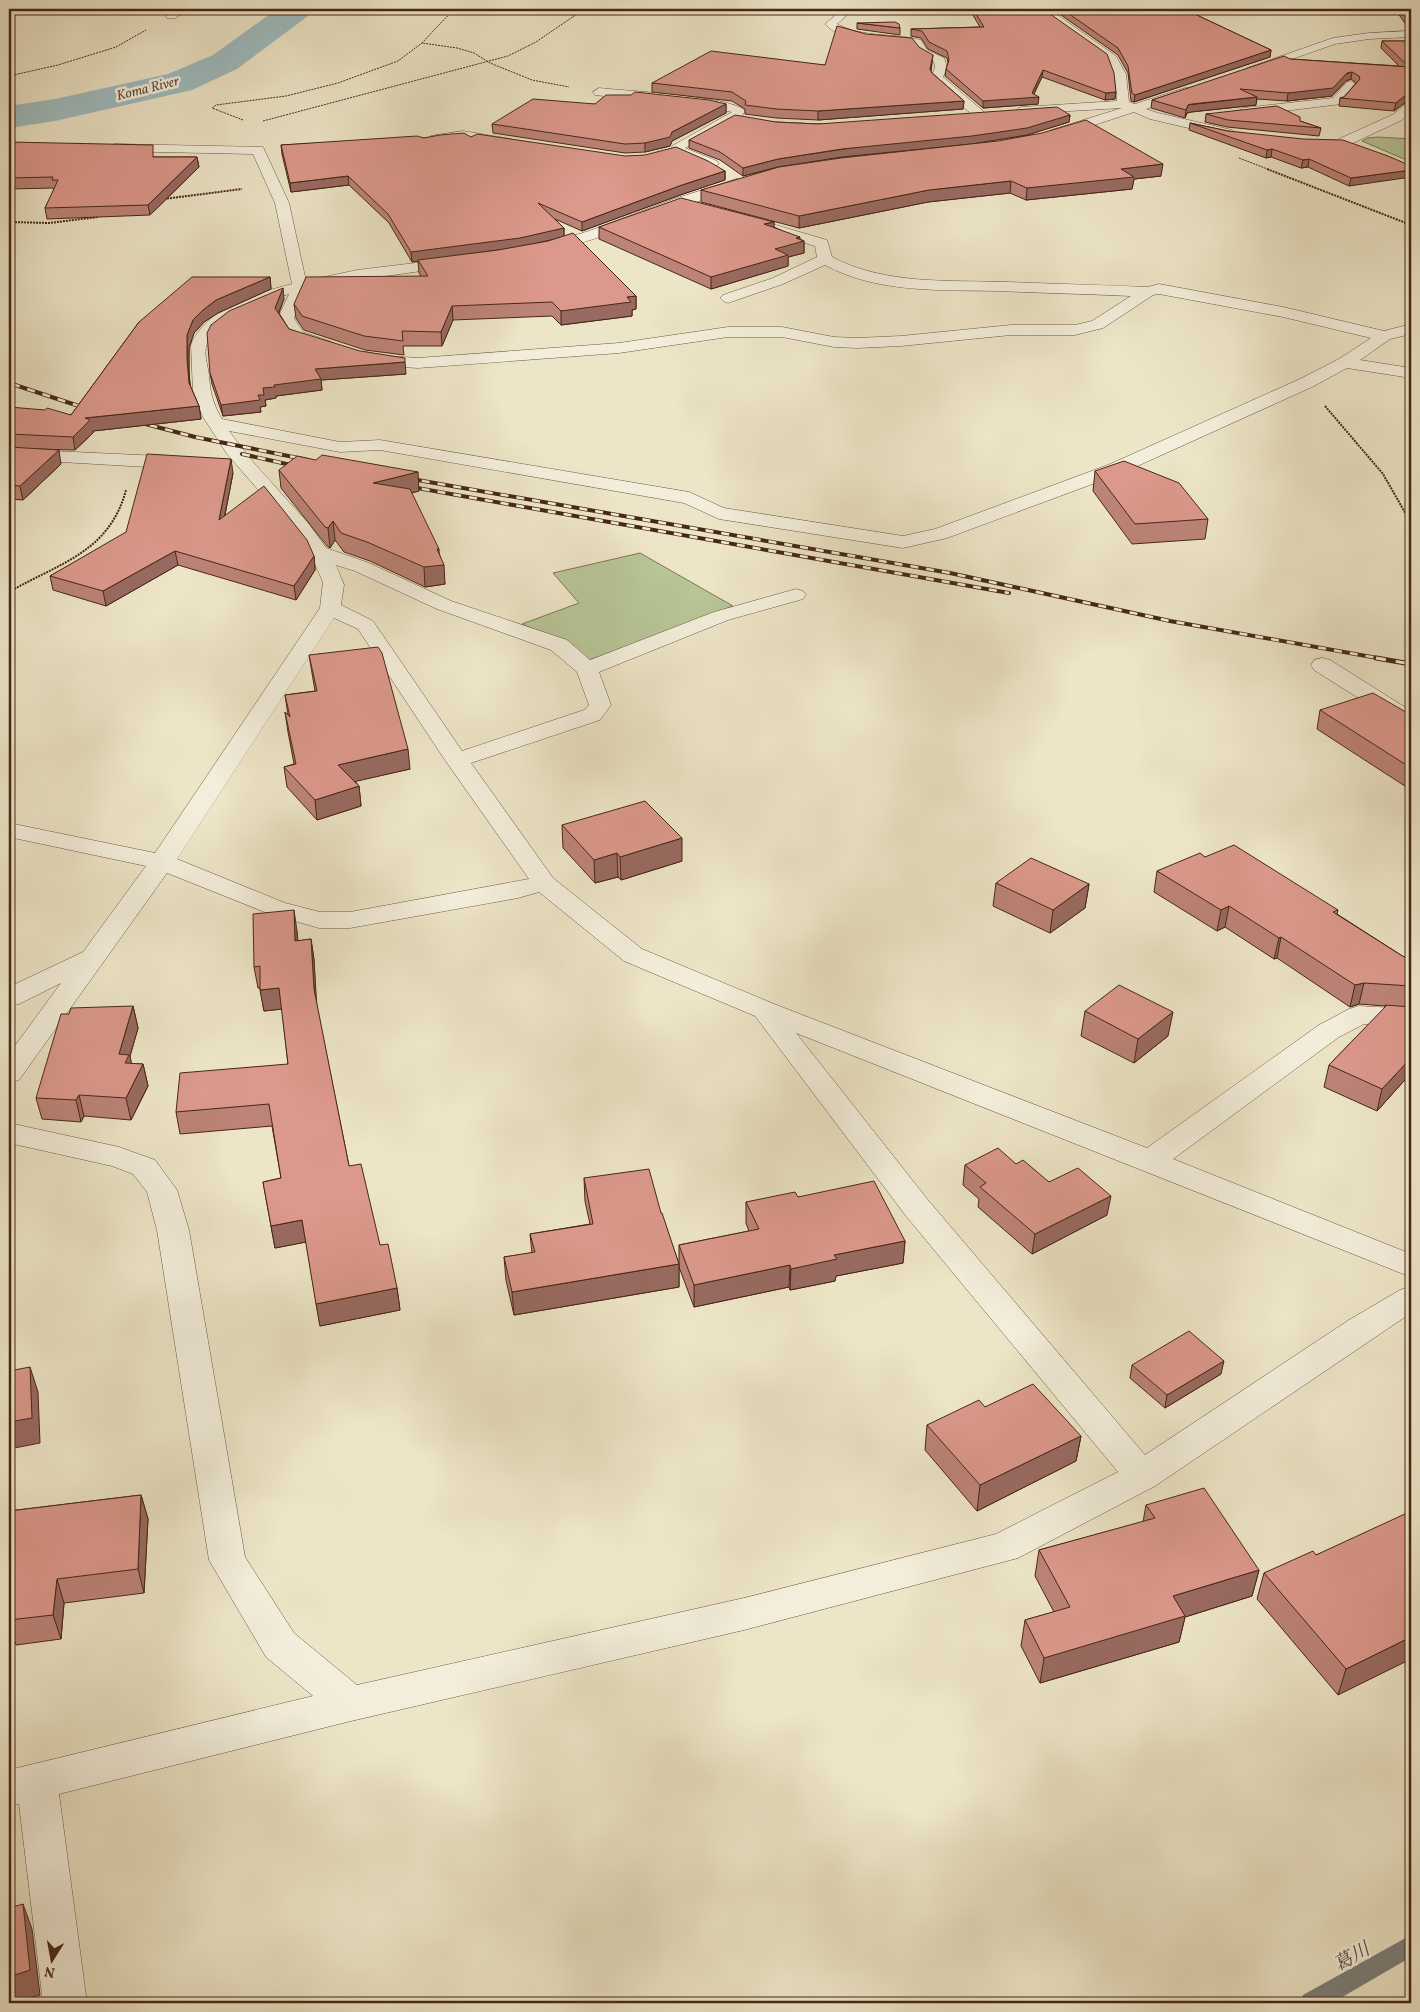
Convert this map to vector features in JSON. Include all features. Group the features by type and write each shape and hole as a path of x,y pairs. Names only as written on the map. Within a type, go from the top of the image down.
{"street":[{"path":"171,16 185,9"},
{"path":"842,9 842,15 830,24 843,30 867,36 917,42 923,52 940,60 942,67 937,78 940,81 992,114"},
{"path":"1042,9 1112,58 1121,75 1127,106"},
{"path":"1240,74 1333,41 1369,36 1411,34"},
{"path":"1042,138 1127,106 1204,86"},
{"path":"1227,114 1337,101 1351,86"},
{"path":"599,92 655,96 725,106 739,111 732,117 678,146 678,150"},
{"path":"1243,99 1265,110"},
{"path":"960,115 1127,106 1170,120 1236,134"},
{"path":"1344,142 1398,117 1411,106"},
{"path":"1170,120 1208,116"},
{"path":"732,117 749,120"},
{"path":"424,141 463,135 526,146"},
{"path":"1327,142 1344,142 1365,149"},
{"path":"102,148 258,150 282,203 300,286 286,318 297,335 337,348"},
{"path":"532,251 594,234 679,202 745,181 678,150 662,154"},
{"path":"679,202 707,210"},
{"path":"726,215 775,227 822,243 825,259 838,268 864,276 928,284 1148,292 1159,289 1283,312 1384,336"},
{"path":"728,298 778,281 825,259"},
{"path":"9,1074 162,862 330,608 334,583 319,552 278,499 236,466 202,396 199,343 209,329 222,319 271,295 300,286 370,273 473,260"},
{"path":"354,353 387,361 418,363 619,348 728,332 782,332 834,342 857,343 901,341 1010,330 1075,330 1097,325 1148,292"},
{"path":"215,423 340,447 380,446 689,498 719,512 903,542 940,534 1115,469 1306,383 1345,363 1384,336 1411,328"},
{"path":"1345,363 1411,373"},
{"path":"9,454 199,464"},
{"path":"319,552 362,567 444,605 559,645 587,670 600,704 592,715 457,760"},
{"path":"587,670 721,616 796,595"},
{"path":"330,608 366,625 457,760 544,883 633,955 764,1010 1150,1161 1411,1266"},
{"path":"1322,665 1411,721"},
{"path":"9,830 162,862 276,908 319,920 350,920 518,890 544,883"},
{"path":"9,998 92,957"},
{"path":"764,1010 917,1208 1142,1476"},
{"path":"1150,1161 1329,1031 1359,1015 1411,1018"},
{"path":"9,1133 119,1157 144,1167 162,1190 173,1230 227,1560 280,1645 351,1704"},
{"path":"65,2003 23,1785 351,1704 744,1614 1005,1547 1142,1476 1361,1329 1411,1298"}],"path":[{"path":"65,9 171,16"},
{"path":"258,150 251,126 235,116 212,108 216,105 286,96 338,83 398,61 422,43 454,9"},
{"path":"251,126 267,119 323,104 459,69 490,63 534,44 567,19 577,14 578,9"},
{"path":"9,76 58,65 116,47 171,16"},
{"path":"422,43 474,52 490,63 532,80 599,92"},
{"path":"1239,158 1411,225"},
{"path":"162,199 274,183"},
{"path":"9,222 49,222 103,216"},
{"path":"1306,383 1383,474 1411,524"},
{"path":"9,592 88,548 102,538 123,503 132,460"}],"green space":[{"path":"1378,137 1411,139 1411,162 1362,141"},
{"path":"640,553 733,606 587,661 561,641 522,624 579,603 553,573"}],"water":[{"path":"260,9 440,9 437,13"}],"building":[{"path":"973,9 1043,9 1107,54 1114,73 1116,92 1106,93 1043,70 1032,93 1039,97 983,101 946,69 949,60 947,51 929,42 922,31 911,29 984,27"},
{"path":"1062,9 1184,9 1271,50 1135,95 1132,93 1128,66 1118,48"},
{"path":"1402,9 1411,9 1411,22"},
{"path":"895,22 899,24 900,28 857,23"},
{"path":"837,26 866,34 912,38 919,47 933,55 930,69 932,73 964,101 818,111 776,109 745,105 746,101 732,92 652,83 711,51 825,65"},
{"path":"1382,41 1411,41 1411,93 1396,103 1340,98 1344,97 1360,79 1359,76 1352,72 1347,73 1333,88 1288,93 1240,89 1257,97 1192,104 1188,105 1186,110 1152,100 1284,56 1290,59 1409,67"},
{"path":"635,92 709,100 726,104 672,132 670,137 645,143 625,144 492,124 533,99 595,104 606,95 631,95"},
{"path":"1277,106 1300,117 1300,121 1321,128 1228,120 1206,114"},
{"path":"1057,107 1070,115 1027,128 972,136 842,149 778,159 743,168 720,152 689,140 735,115 776,122 818,124"},
{"path":"1086,120 1163,164 1121,169 1134,177 1027,188 1011,181 929,190 799,216 701,190 779,167 841,158 998,141 1042,133"},
{"path":"1190,123 1228,131 1303,139 1343,140 1411,166 1411,170 1351,178 1309,159 1303,160 1272,149 1267,150"},
{"path":"464,133 471,137 477,134 625,156 645,155 676,147 708,161 725,171 582,222 538,203 564,228 520,238 411,252 388,214 348,176 290,183 281,145 417,136 424,138"},
{"path":"9,142 153,145 153,157 197,157 148,205 45,208 58,180 52,180 53,177 9,178"},
{"path":"681,198 774,222 764,224 800,237 796,238 804,241 775,249 788,255 711,277 599,227"},
{"path":"573,233 636,296 627,297 631,302 561,311 552,302 452,306 441,332 402,331 403,341 364,336 302,316 294,304 306,277 428,276 418,260 498,250 548,241"},
{"path":"192,277 270,277 216,300 193,320 187,335 187,359 189,383 199,406 85,418 90,420 73,437 9,434 9,407 45,410 47,408 71,415 139,322"},
{"path":"283,288 275,308 289,329 360,351 405,358 405,362 315,369 321,379 274,385 275,387 263,388 264,395 258,395 260,400 221,405 210,373 207,333 211,325 229,311"},
{"path":"9,447 59,450 20,486 9,485"},
{"path":"147,454 231,459 219,520 264,486 307,540 314,556 294,586 175,551 103,591 50,576 126,532"},
{"path":"322,455 418,472 373,483 410,489 439,549 437,549 444,565 424,567 367,542 341,533 333,521 328,528 325,527 279,470 297,456 316,460"},
{"path":"1124,461 1179,483 1208,519 1135,524 1095,471"},
{"path":"378,647 382,653 408,749 338,765 359,786 315,800 284,767 296,764 285,712 290,717 285,695 317,691 309,655"},
{"path":"1373,693 1411,715 1411,768 1320,710"},
{"path":"645,801 682,838 620,857 617,853 594,860 562,825"},
{"path":"1234,845 1338,910 1333,912 1404,957 1411,953 1411,986 1364,983 1355,985 1229,906 1221,910 1157,871 1200,853 1205,857"},
{"path":"1031,858 1089,884 1053,910 996,883"},
{"path":"294,910 295,941 311,939 314,989 349,1166 361,1164 380,1245 388,1244 397,1288 316,1304 302,1220 271,1226 263,1182 281,1178 269,1104 176,1112 180,1073 288,1064 279,988 260,990 260,966 254,967 253,914"},
{"path":"1119,985 1173,1012 1138,1039 1085,1011"},
{"path":"1385,1005 1411,1007 1411,1058 1382,1089 1329,1065"},
{"path":"133,1006 119,1054 129,1055 125,1063 143,1064 126,1098 79,1095 76,1100 36,1098 61,1014 69,1014 71,1008"},
{"path":"998,1148 1016,1164 1023,1160 1049,1182 1078,1168 1111,1196 1035,1234 980,1187 986,1183 965,1165"},
{"path":"649,1169 661,1213 679,1264 512,1292 504,1257 535,1252 530,1234 593,1224 584,1178"},
{"path":"874,1181 905,1241 834,1255 837,1259 791,1269 790,1265 694,1285 679,1245 759,1229 746,1202 795,1192 798,1197"},
{"path":"1189,1331 1224,1361 1167,1395 1132,1365"},
{"path":"30,1367 32,1418 9,1422 9,1371"},
{"path":"1033,1384 1081,1436 980,1485 927,1425 979,1400 985,1407"},
{"path":"1204,1488 1259,1570 1173,1596 1185,1616 1044,1658 1025,1620 1070,1607 1039,1550 1155,1518 1146,1505"},
{"path":"141,1495 138,1569 57,1579 53,1615 9,1620 13,1584 9,1584 9,1511"},
{"path":"1407,1513 1411,1518 1411,1637 1346,1669 1264,1573 1313,1551 1316,1555"},
{"path":"23,1904 30,1970 9,1977 9,1908"}],"waterway":[{"name":"Koma River","path":"9,117 55,110 179,82 225,62 297,9"},
{"name":"葛川","path":"1311,2003 1411,1945"}],"railway":[{"path":"9,383 16,385"},
{"path":"12,384 91,410"},
{"path":"134,421 195,437 308,460"},
{"path":"242,454 300,467"},
{"path":"406,478 950,573 1170,621 1383,659"},
{"path":"406,486 1009,593"},
{"path":"1376,658 1411,664"}]}
